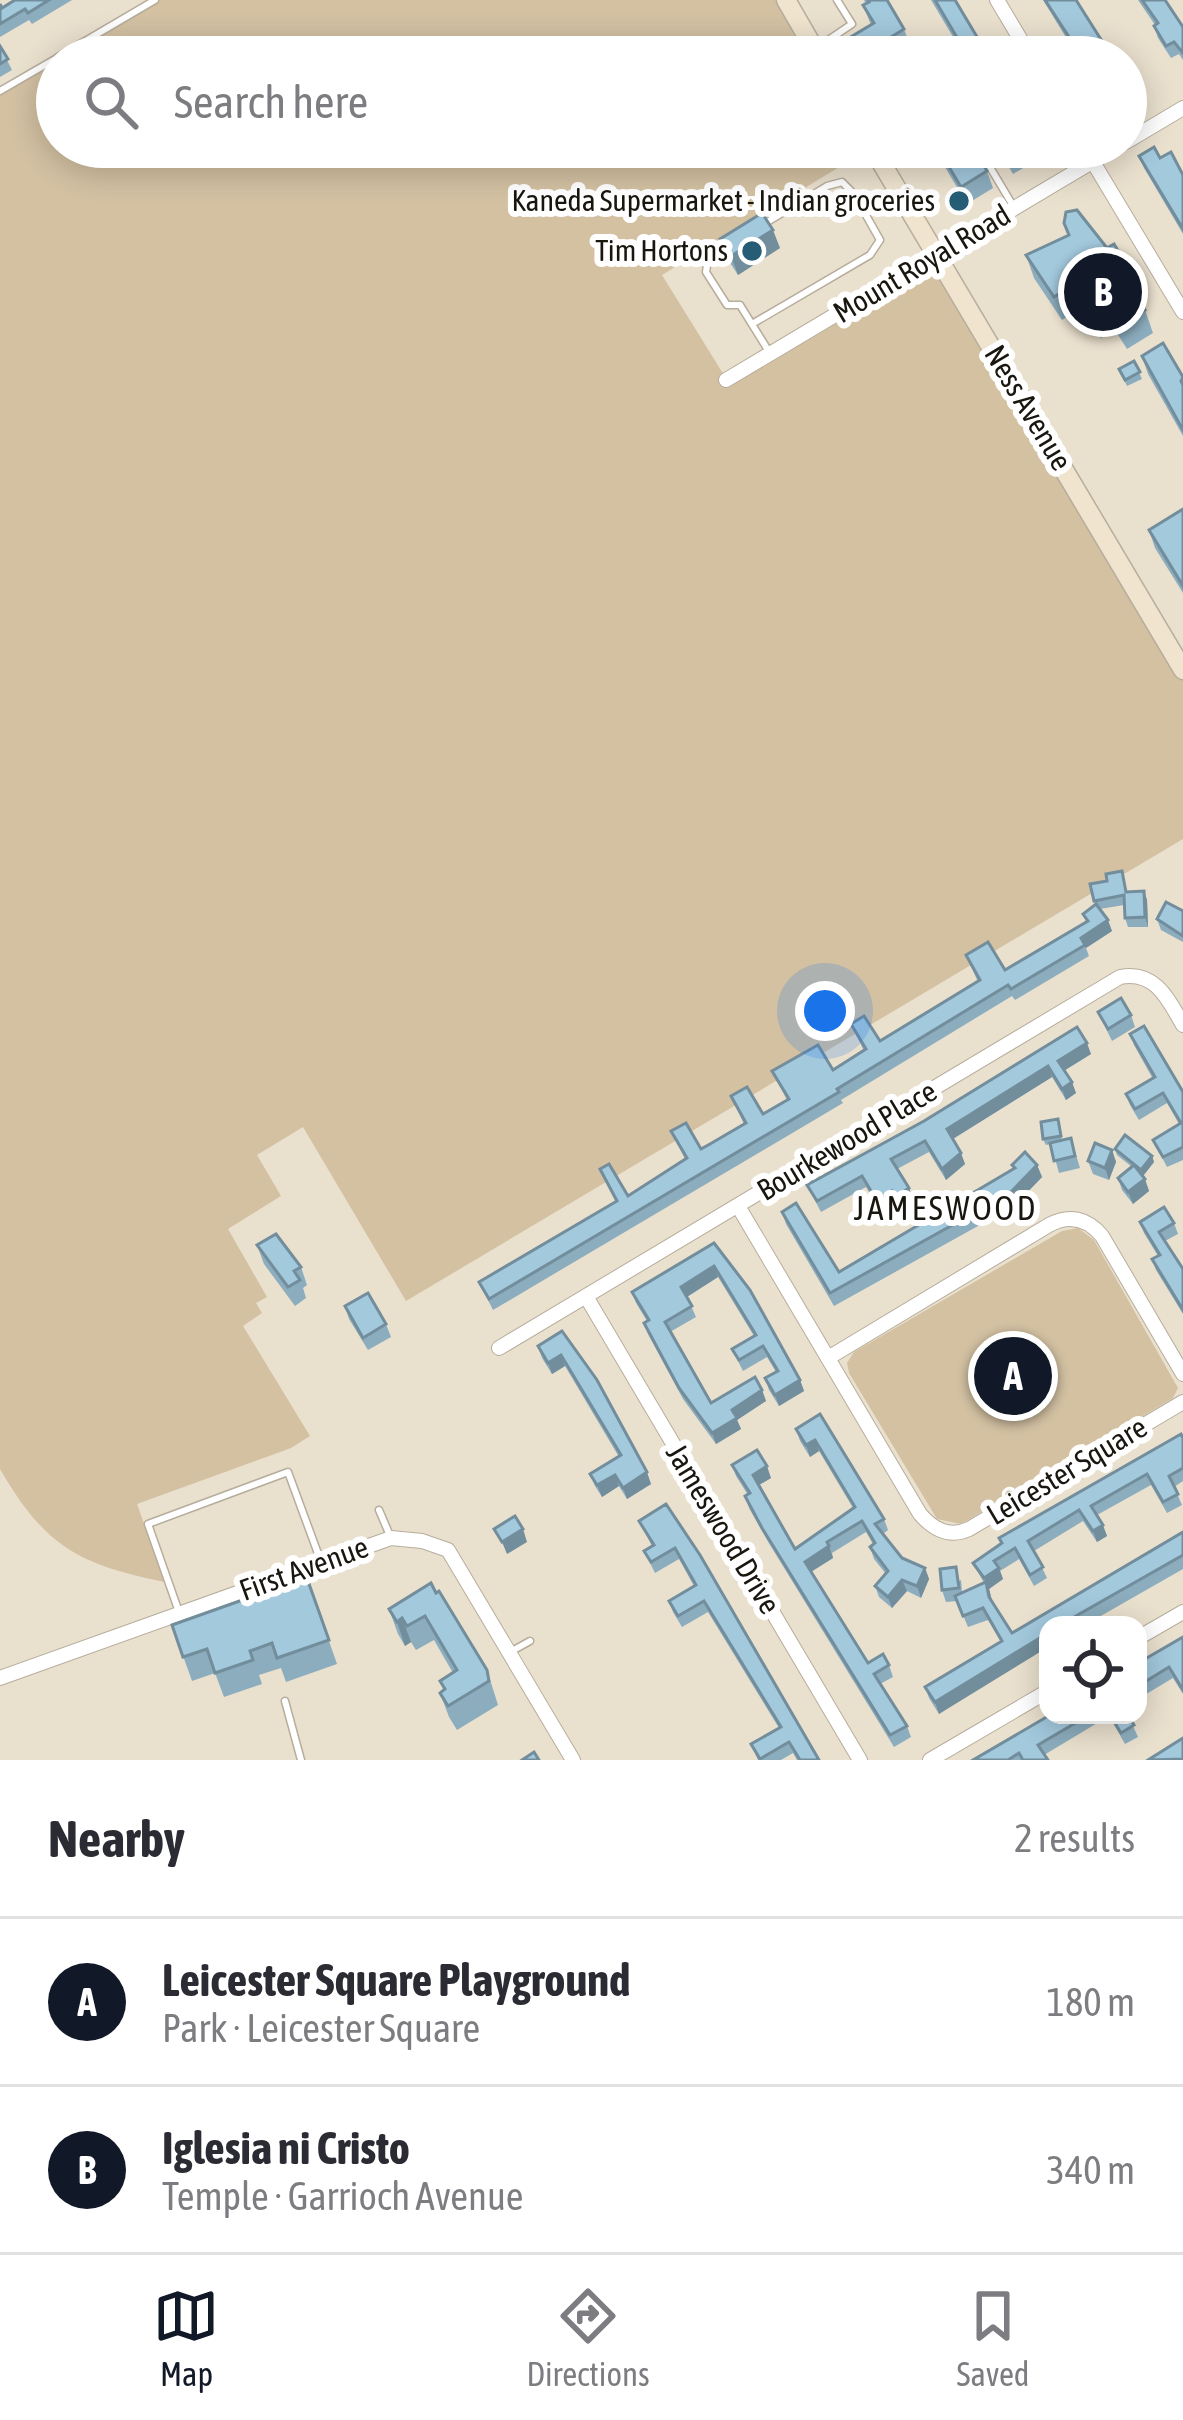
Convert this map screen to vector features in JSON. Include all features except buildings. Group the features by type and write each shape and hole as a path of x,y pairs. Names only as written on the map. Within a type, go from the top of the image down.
{"main road":[{"path":"786,0 807,36"},
{"name":"Ness Avenue","path":"885,168 1183,670"}],"street":[{"path":"997,0 1018,36"},
{"path":"1147,129 1183,108"},
{"name":"Mount Royal Road","path":"726,380 1083,168"},
{"path":"1097,168 1183,312"},
{"name":"Bourkewood Place","path":"499,1348 1120,976 1145,977 1156,984 1183,1024"},
{"name":"Leicester Square","path":"739,1206 930,1525 949,1533 969,1529 1183,1402"},
{"path":"828,1358 1048,1225 1068,1218 1087,1222 1102,1236 1183,1374"},
{"name":"Jameswood Drive","path":"586,1298 860,1760"},
{"name":"First Avenue","path":"0,1678 391,1538 422,1541 448,1550 572,1760"},
{"path":"1147,1633 1183,1612"},
{"path":"929,1760 1039,1695"}],"lane":[{"path":"94,36 155,0"},
{"path":"837,0 852,24 838,36"},
{"path":"0,92 36,70"},
{"path":"990,168 1014,208"},
{"path":"749,233 838,182 850,188 880,240 870,255 752,324"},
{"path":"730,245 704,267 727,305 740,305 771,354"},
{"path":"180,1614 148,1523 288,1472 321,1562"},
{"path":"379,1510 391,1538"},
{"path":"509,1653 530,1641"},
{"path":"285,1701 301,1760"}],"shaded area":[{"path":"155,0 786,0 807,36 94,36"},
{"path":"36,70 36,168 838,168 662,275 727,380 936,254 1183,672 1183,839 406,1301 303,1127 257,1155 281,1196 228,1229 267,1297 256,1303 262,1313 243,1326 310,1436 291,1448 137,1504 165,1582 110,1568 68,1548 33,1517 0,1469 0,91"},
{"path":"1078,1228 1094,1240 1178,1388 1173,1398 961,1524 937,1519 847,1363 854,1352 1062,1231"}],"place":[{"name":"Kaneda Supermarket - Indian groceries","path":"959,201"},
{"name":"Tim Hortons","path":"752,251"},
{"name":"Iglesia ni Cristo","path":"1103,292"},
{"name":"Leicester Square Playground","path":"1013,1376"}],"district":[{"name":"JAMESWOOD","path":"946,1208"}]}
